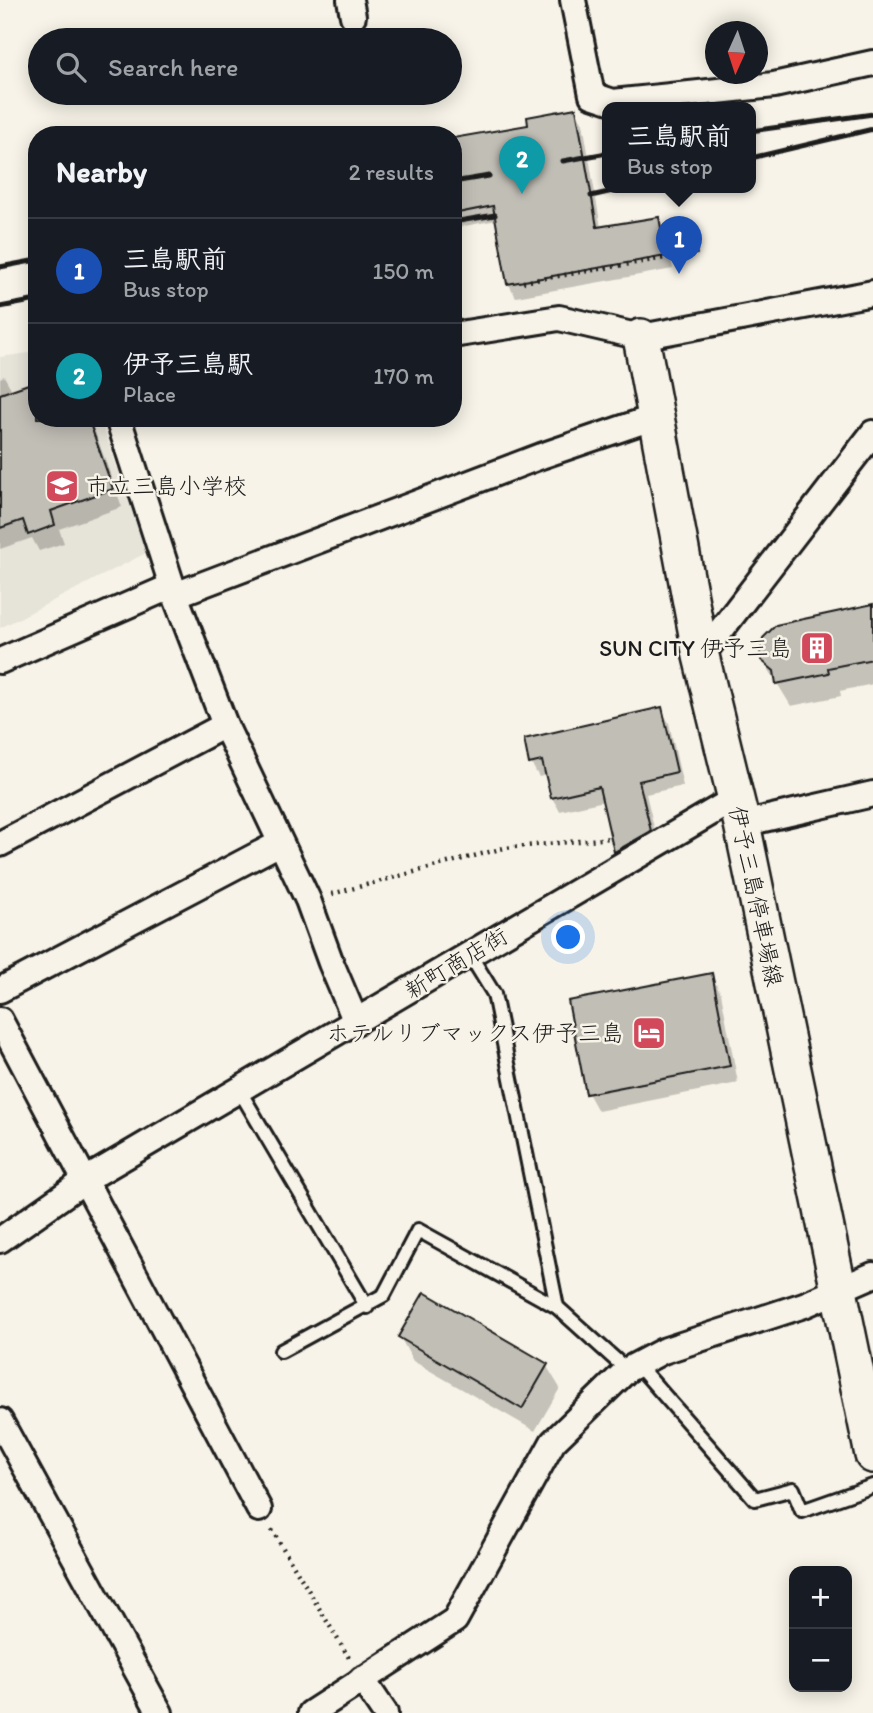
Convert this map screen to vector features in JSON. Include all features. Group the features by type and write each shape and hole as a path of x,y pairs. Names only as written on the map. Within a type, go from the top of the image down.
{"main road":[{"name":"伊予三島停車場線","path":"641,337 701,656 739,811 873,1455"}],"street":[{"path":"573,0 592,94 613,102 774,85 873,62"},
{"path":"462,334 559,318 641,337 873,293"},
{"path":"0,661 173,591 655,417"},
{"path":"121,427 173,591 225,725 308,900 356,1022"},
{"path":"701,656 873,433"},
{"path":"0,844 225,725"},
{"name":"新町商店街","path":"0,1240 86,1179 470,955 657,842 739,811 873,794"},
{"path":"0,990 280,843"},
{"path":"0,1020 259,1509"},
{"path":"311,1713 455,1620 553,1442 632,1366 663,1351 804,1305 873,1275"},
{"path":"0,1421 160,1713"},
{"path":"362,1679 385,1713"}],"lane":[{"path":"470,955 495,994 557,1307"},
{"path":"238,1088 367,1307"},
{"path":"281,1351 367,1307 384,1295 418,1230 557,1307 632,1366 755,1499 793,1489 802,1511 873,1486"}],"path":[{"path":"523,282 701,252"},
{"path":"308,900 504,848 621,837 657,842"},
{"path":"259,1509 362,1679"}],"shaded area":[{"name":"市立三島小学校","path":"28,353 28,427 103,427 146,553 0,628 0,357"}],"building":[{"path":"576,108 597,227 659,217 666,256 507,284 493,206 462,212 462,136 528,125 527,117"},
{"path":"28,384 28,427 91,427 113,489 51,511 55,525 28,535 23,520 0,528 0,394"},
{"name":"SUN CITY 伊予三島","path":"873,604 873,659 828,668 829,673 776,684 774,671 761,660 760,652 763,638 776,625"},
{"path":"662,707 677,772 639,781 651,831 614,852 599,787 551,798 542,761 529,764 524,739"},
{"name":"ホテルリブマックス伊予三島","path":"712,973 730,1066 586,1094 568,1001"},
{"path":"424,1292 548,1364 522,1409 398,1337"}],"railway":[{"path":"756,130 873,114"},
{"path":"756,157 873,129"},
{"path":"563,161 602,154"},
{"path":"462,180 489,176"},
{"path":"591,196 604,193"},
{"path":"462,220 495,215"},
{"path":"0,267 28,262"},
{"path":"0,307 28,302"}],"place":[{"name":"伊予三島駅","path":"522,194"},
{"name":"三島駅前","path":"679,274"},
{"name":"市立三島小学校","path":"62,486"},
{"name":"SUN CITY 伊予三島","path":"817,648"},
{"name":"ホテルリブマックス伊予三島","path":"649,1033"}]}
